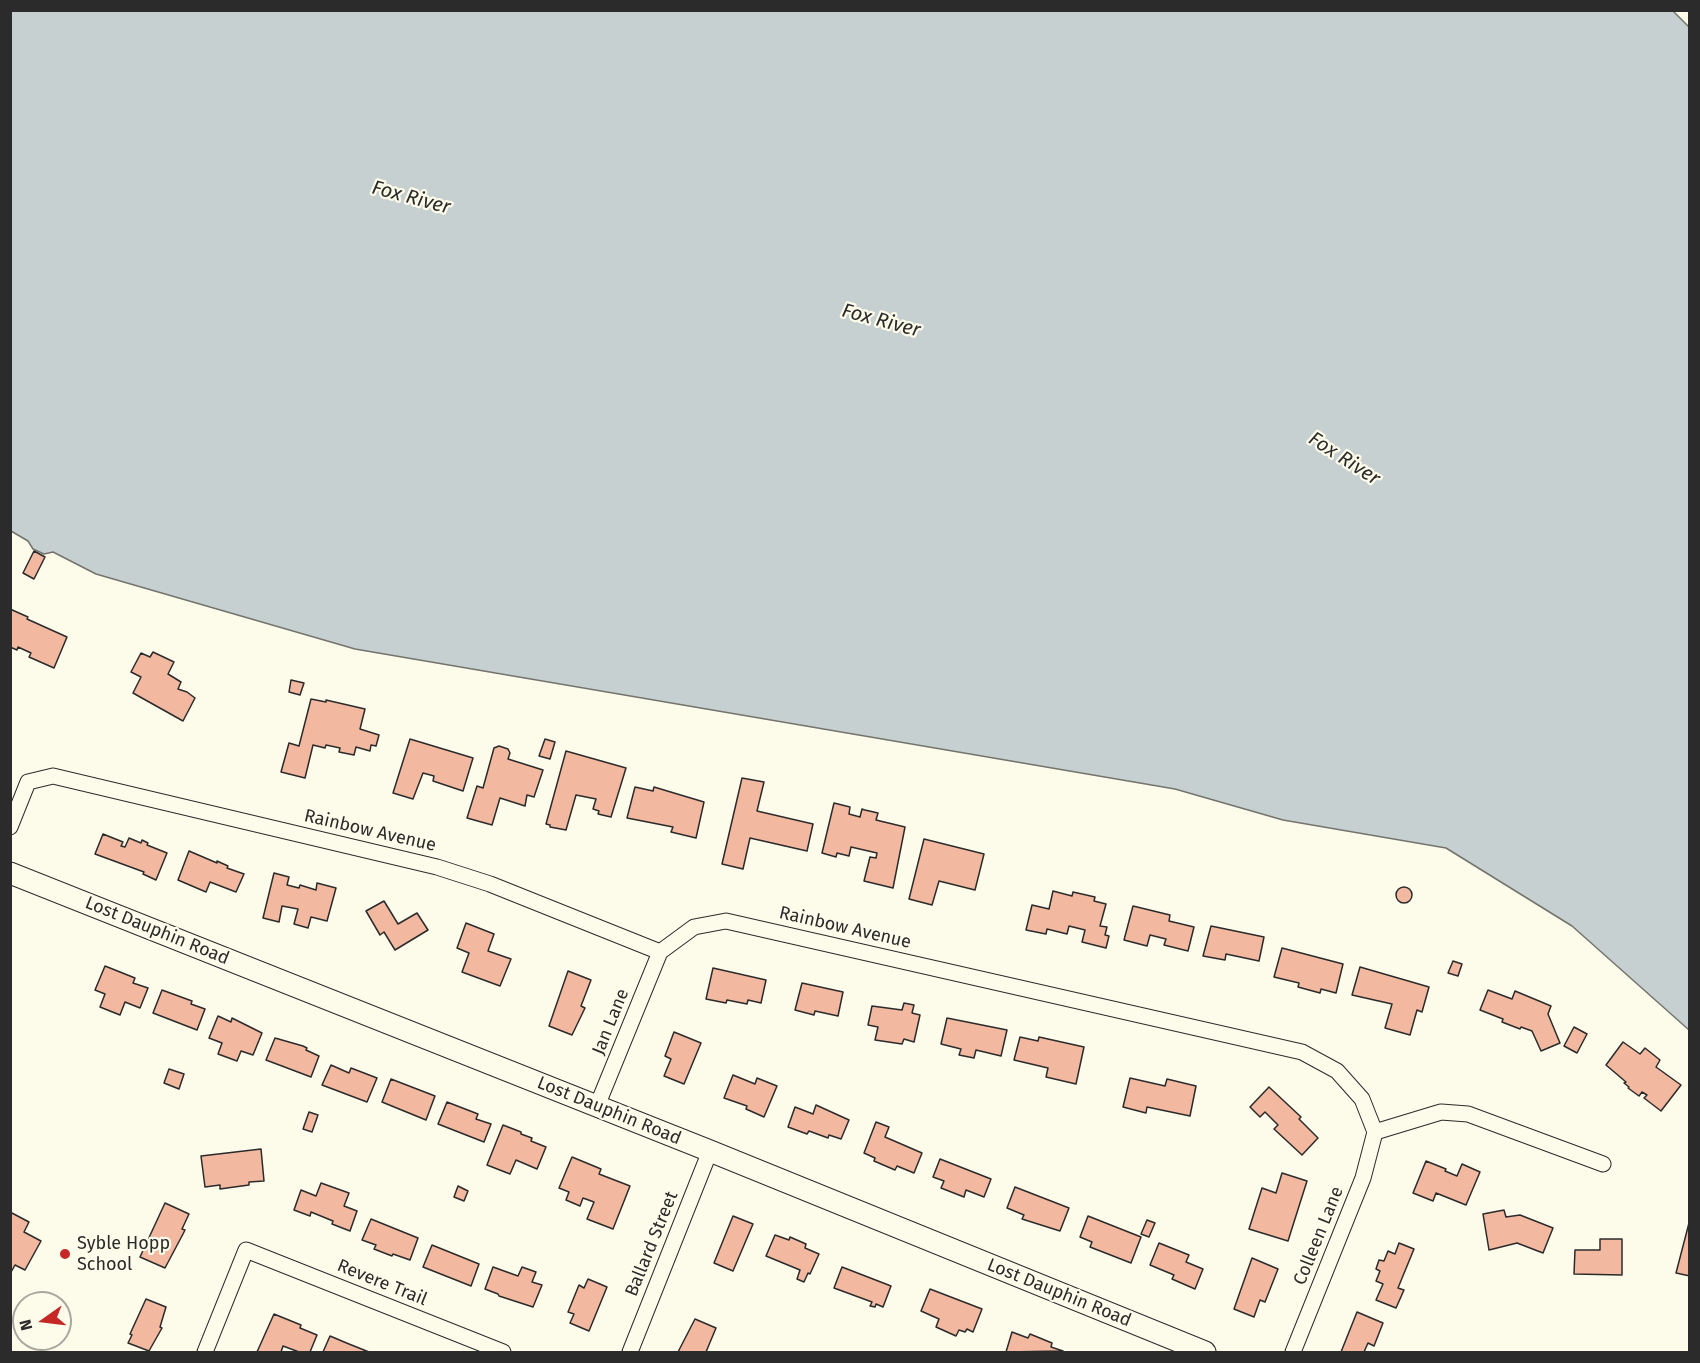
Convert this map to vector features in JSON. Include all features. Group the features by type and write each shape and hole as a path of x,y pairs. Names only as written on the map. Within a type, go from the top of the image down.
{"street":[{"name":"Rainbow Avenue","path":"10,827 28,782 53,776 436,867 490,884 660,952 694,927 726,921 1302,1052 1337,1071 1362,1100 1375,1132"},
{"name":"Lost Dauphin Road","path":"10,873 710,1151 1205,1353"},
{"name":"Jan Lane","path":"597,1106 660,952"},
{"path":"1375,1132 1441,1112 1460,1113 1477,1117 1602,1164"},
{"name":"Colleen Lane","path":"1293,1353 1363,1178 1375,1132"},
{"name":"Ballard Street","path":"630,1353 710,1151"},
{"name":"Revere Trail","path":"205,1353 246,1250 503,1353"}],"water":[{"name":"Fox River","path":"11,11 1673,11 1690,28 1689,1030 1572,926 1446,848 1283,820 1175,789 355,649 96,574 53,552 44,554 33,549 28,541 11,531"}],"building":[{"path":"34,551 45,557 34,579 23,573"},
{"path":"10,609 67,637 54,668 29,657 31,653 18,647 17,650 10,647"},
{"path":"153,652 174,662 168,674 181,682 178,689 195,698 183,721 133,693 141,677 131,672 141,653 150,657"},
{"path":"291,680 304,683 300,695 289,692"},
{"path":"311,699 365,709 360,729 379,735 376,746 371,745 370,751 356,747 354,755 339,752 340,748 313,745 305,778 281,772 289,743 299,746"},
{"path":"410,739 473,758 463,791 433,781 434,776 423,773 413,799 393,793"},
{"path":"545,739 555,742 550,759 539,756"},
{"path":"499,746 508,749 510,753 508,759 543,770 534,797 527,795 525,806 500,798 492,825 467,818 477,786 483,788 494,748"},
{"path":"566,751 626,768 611,817 598,814 599,811 593,809 596,799 576,795 566,830 546,824"},
{"path":"742,778 764,782 757,811 813,824 807,851 750,838 743,869 722,864"},
{"path":"635,787 653,791 654,787 704,802 696,838 671,832 673,827 627,818"},
{"path":"834,803 850,807 849,814 860,817 862,809 878,813 876,820 905,827 893,888 864,881 870,857 876,858 877,853 851,847 849,856 837,853 836,857 822,853"},
{"path":"103,834 123,842 121,846 125,847 129,838 141,843 142,840 148,843 147,845 167,853 156,880 143,874 144,872 95,854"},
{"path":"924,839 984,854 975,890 939,881 932,905 909,899"},
{"path":"189,851 244,874 236,892 210,882 206,892 178,880"},
{"path":"274,873 289,877 287,885 299,888 300,885 316,890 317,883 336,888 327,921 311,917 308,928 294,924 298,909 282,906 279,922 263,918"},
{"path":"1404,887 1410,889 1412,895 1410,901 1404,903 1398,901 1396,895 1398,889"},
{"path":"1053,891 1072,896 1073,892 1095,897 1094,901 1106,904 1100,926 1107,927 1105,935 1109,936 1106,948 1082,942 1085,930 1069,926 1067,934 1047,929 1046,934 1026,930 1032,905 1049,909"},
{"path":"384,901 398,924 417,913 428,930 395,950 384,932 380,935 366,911"},
{"path":"1133,906 1170,915 1169,921 1194,927 1188,951 1164,945 1166,939 1150,935 1147,946 1124,940"},
{"path":"466,923 494,934 488,951 511,959 500,986 462,972 469,953 457,948"},
{"path":"1211,926 1264,937 1259,961 1226,954 1225,960 1203,956"},
{"path":"1282,948 1343,964 1336,993 1321,989 1320,993 1298,987 1299,983 1274,977"},
{"path":"1453,961 1462,964 1458,976 1448,973"},
{"path":"105,966 135,978 133,983 148,988 140,1008 125,1002 120,1015 100,1007 105,994 95,990"},
{"path":"1360,967 1429,987 1422,1012 1417,1010 1410,1035 1385,1028 1392,1004 1352,995"},
{"path":"713,968 766,980 761,1003 748,1000 747,1004 727,1000 726,1003 706,999"},
{"path":"568,971 591,980 581,1006 585,1008 572,1035 549,1026"},
{"path":"802,983 843,992 838,1016 815,1011 814,1015 795,1010"},
{"path":"162,990 192,1001 191,1004 205,1009 197,1030 153,1013"},
{"path":"1488,990 1512,999 1515,991 1551,1006 1548,1014 1560,1043 1541,1051 1532,1031 1502,1022 1503,1019 1480,1010"},
{"path":"904,1003 914,1005 912,1013 920,1015 914,1042 904,1039 902,1044 875,1040 878,1027 868,1025 872,1006 902,1010"},
{"path":"218,1016 231,1022 232,1018 262,1033 253,1055 241,1051 237,1061 218,1054 222,1043 209,1038"},
{"path":"947,1018 1007,1030 1001,1056 976,1050 974,1058 959,1055 961,1049 941,1044"},
{"path":"1574,1027 1587,1034 1577,1053 1564,1046"},
{"path":"674,1032 701,1043 684,1084 664,1076 671,1059 665,1056"},
{"path":"1020,1037 1038,1041 1039,1037 1084,1047 1076,1084 1046,1077 1048,1068 1014,1060"},
{"path":"275,1038 303,1046 307,1048 306,1050 319,1056 311,1077 266,1060"},
{"path":"1623,1042 1640,1054 1645,1048 1660,1060 1656,1067 1681,1085 1661,1111 1644,1098 1647,1095 1642,1092 1639,1096 1628,1088 1624,1083 1626,1082 1606,1065"},
{"path":"331,1065 349,1073 351,1068 377,1078 367,1102 322,1085"},
{"path":"169,1069 184,1074 179,1089 164,1083"},
{"path":"733,1075 755,1084 757,1078 777,1086 764,1117 746,1109 747,1106 724,1098"},
{"path":"1130,1078 1165,1086 1167,1079 1196,1086 1190,1116 1147,1107 1146,1113 1123,1107"},
{"path":"391,1079 435,1096 426,1120 382,1102"},
{"path":"1269,1087 1301,1117 1299,1119 1318,1138 1302,1155 1274,1129 1278,1125 1265,1112 1260,1117 1250,1107"},
{"path":"447,1102 478,1114 476,1119 491,1124 484,1142 438,1124"},
{"path":"816,1105 849,1120 841,1139 829,1135 828,1138 809,1131 807,1134 788,1127 795,1107 813,1114"},
{"path":"309,1112 318,1115 312,1132 303,1129"},
{"path":"876,1122 889,1127 885,1137 922,1153 914,1173 897,1166 895,1170 874,1161 875,1158 864,1153"},
{"path":"503,1125 521,1132 532,1138 531,1141 546,1147 537,1169 516,1160 510,1174 487,1165"},
{"path":"261,1149 264,1181 220,1189 220,1185 205,1187 201,1156"},
{"path":"572,1157 601,1169 599,1174 630,1186 613,1229 587,1219 594,1202 583,1198 580,1206 566,1200 569,1192 559,1188"},
{"path":"940,1159 991,1179 984,1197 966,1190 964,1197 941,1188 944,1181 933,1177"},
{"path":"1426,1161 1457,1176 1462,1164 1480,1172 1466,1205 1436,1193 1433,1201 1413,1193"},
{"path":"1282,1173 1307,1181 1288,1241 1249,1229 1262,1188 1276,1193"},
{"path":"321,1183 349,1193 344,1206 357,1211 350,1231 311,1212 310,1216 294,1210 301,1190 316,1196"},
{"path":"458,1186 468,1191 464,1201 454,1197"},
{"path":"1015,1187 1069,1208 1060,1231 1022,1219 1024,1215 1007,1208"},
{"path":"165,1203 189,1214 182,1229 185,1230 165,1268 140,1257"},
{"path":"1504,1210 1506,1217 1520,1215 1553,1228 1543,1253 1517,1243 1489,1250 1483,1214"},
{"path":"10,1212 29,1222 24,1232 41,1241 25,1270 15,1265 10,1274"},
{"path":"733,1216 753,1224 733,1271 714,1263"},
{"path":"1088,1216 1141,1237 1131,1263 1090,1247 1092,1242 1080,1237"},
{"path":"371,1219 418,1238 410,1260 374,1249 376,1245 362,1240"},
{"path":"1147,1220 1155,1223 1149,1237 1141,1234"},
{"path":"1690,1223 1690,1276 1676,1273"},
{"path":"775,1235 789,1240 790,1237 806,1244 805,1248 819,1254 804,1282 797,1279 800,1270 766,1256"},
{"path":"1600,1239 1622,1239 1622,1275 1574,1274 1575,1250 1600,1250"},
{"path":"1159,1243 1189,1255 1186,1262 1203,1269 1195,1289 1172,1279 1174,1275 1150,1265"},
{"path":"1399,1243 1414,1249 1398,1288 1404,1290 1396,1308 1376,1300 1383,1284 1376,1281 1380,1271 1376,1269 1379,1260 1384,1261 1388,1251 1395,1254"},
{"path":"432,1245 479,1264 471,1286 423,1267"},
{"path":"1252,1258 1278,1269 1265,1302 1260,1300 1254,1317 1234,1309"},
{"path":"493,1267 518,1276 522,1267 536,1272 532,1282 542,1285 533,1307 485,1289"},
{"path":"842,1267 891,1286 883,1307 876,1304 875,1307 870,1306 872,1302 834,1288"},
{"path":"588,1279 607,1287 589,1331 570,1323 574,1314 568,1312 579,1285 584,1288"},
{"path":"930,1289 982,1309 973,1332 967,1329 965,1332 959,1330 956,1336 936,1327 939,1319 921,1311"},
{"path":"146,1299 166,1307 160,1327 162,1328 149,1351 128,1343"},
{"path":"1357,1312 1383,1323 1374,1346 1368,1343 1364,1352 1341,1352"},
{"path":"274,1314 301,1325 300,1328 317,1335 310,1352 299,1352 283,1346 281,1352 257,1352"},
{"path":"695,1319 716,1328 706,1352 678,1352"},
{"path":"1012,1332 1028,1338 1030,1334 1052,1343 1051,1347 1063,1351 1006,1352"},
{"path":"330,1336 349,1344 369,1352 323,1352"}],"place":[{"name":"Syble Hopp School","path":"65,1254"}]}
